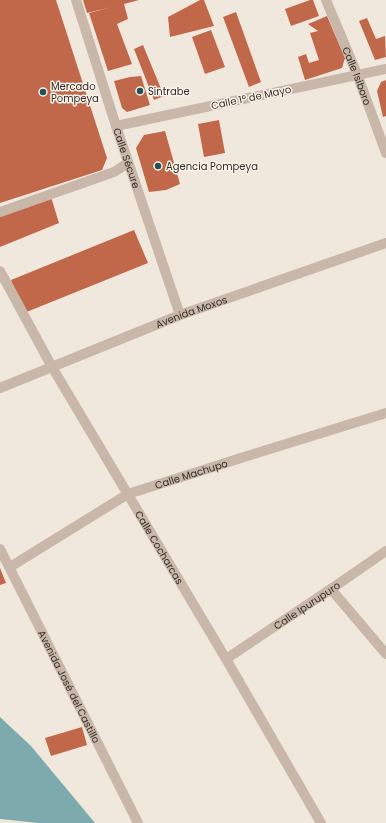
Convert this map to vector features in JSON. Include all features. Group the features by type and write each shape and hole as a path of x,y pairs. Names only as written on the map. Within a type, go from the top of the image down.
{"street":[{"name":"Calle Sécure","path":"76,0 128,163 180,315"},
{"name":"Calle Isiboro","path":"326,0 357,74 386,153"},
{"name":"Calle 1º de Mayo","path":"116,126 386,69"},
{"path":"0,212 114,172 128,163"},
{"name":"Avenida Moxos","path":"0,388 180,315 386,243"},
{"name":"Calle Cocharcas","path":"0,271 52,367 226,659 321,823"},
{"name":"Calle Machupo","path":"10,567 128,494 386,413"},
{"name":"Avenida José del Castillo","path":"0,549 138,823"},
{"name":"Calle Ipurupuro","path":"226,659 386,551"},
{"path":"331,589 386,654"}],"water":[{"path":"0,717 31,746 95,823 38,823 0,819"}],"building":[{"name":"Mercado Pompeya","path":"0,0 56,0 107,158 102,170 0,203"},
{"path":"83,0 139,0 124,4 128,19 117,24 132,64 108,71 89,13 112,7 87,13"},
{"path":"200,0 204,0 214,26 170,37 168,17"},
{"path":"313,0 319,16 291,26 285,9"},
{"path":"236,12 261,82 249,87 223,17"},
{"path":"327,16 345,58 342,68 305,80 298,57 306,54 309,63 319,60 310,33 318,31 308,24"},
{"path":"367,18 376,39 385,36 386,57 375,60 359,21"},
{"path":"211,30 225,67 205,74 192,37"},
{"path":"143,45 164,96 154,100 134,49"},
{"path":"141,76 150,105 127,112 122,108 114,81"},
{"path":"386,80 386,116 383,117 377,91 381,82"},
{"path":"219,120 225,153 204,157 198,124"},
{"name":"Agencia Pompeya","path":"165,131 180,184 166,190 149,192 136,148 144,135"},
{"path":"51,197 59,223 0,247 0,215"},
{"path":"134,230 148,263 24,313 11,280"},
{"path":"0,568 6,583 0,585"},
{"path":"82,727 87,745 51,756 45,738"}],"place":[{"name":"Sintrabe","path":"140,91"},
{"name":"Mercado Pompeya","path":"43,92"},
{"name":"Agencia Pompeya","path":"158,166"}]}
